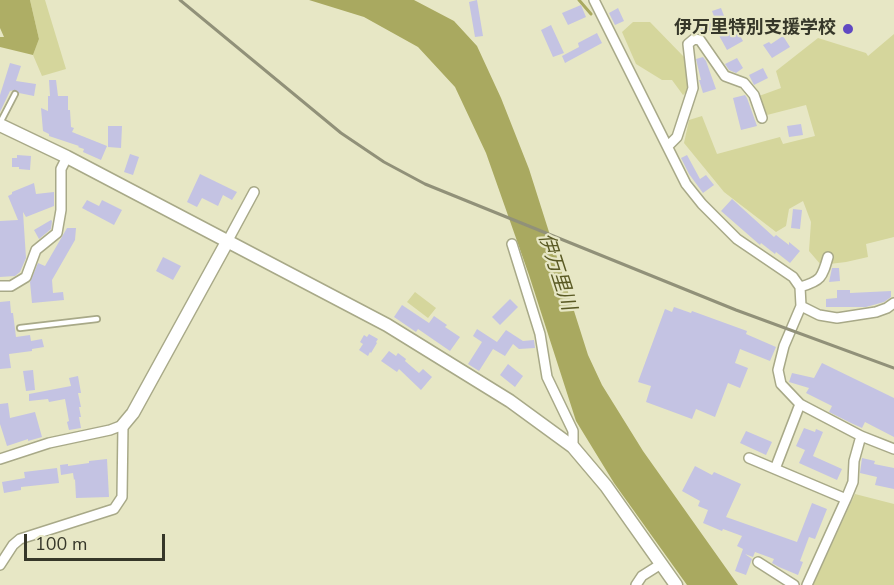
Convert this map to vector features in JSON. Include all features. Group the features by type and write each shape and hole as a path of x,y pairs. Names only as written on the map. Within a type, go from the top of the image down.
{"street":[{"path":"594,0 686,183 702,204 737,239 793,277 800,287 801,306 784,346 778,370 781,384 800,404 861,436 894,448"},
{"path":"668,146 677,137 693,88 688,44 694,39 700,40 725,76 744,83 754,94 762,118"},
{"path":"0,124 387,325 510,401 573,447 606,486 676,585"},
{"path":"0,286 11,286 26,277 36,250 57,233 61,210 61,169 67,157"},
{"path":"0,459 49,443 110,430 123,424 133,413 254,192"},
{"path":"512,244 540,334 547,377 573,431 573,447"},
{"path":"800,287 815,283 824,273 828,257"},
{"path":"801,306 819,315 837,318 876,312 894,303"},
{"path":"775,469 800,404"},
{"path":"0,565 13,545 20,539 114,509 122,496 123,424"},
{"path":"807,585 853,482 854,461 861,436"},
{"path":"749,458 846,499"},
{"path":"758,562 794,585"},
{"path":"636,585 642,576 661,564"}],"lane":[{"path":"0,124 15,94"},
{"path":"20,328 97,319"}],"green space":[{"path":"30,0 45,0 66,69 42,76 33,55 39,39"},
{"path":"633,22 650,22 685,58 690,89 683,95 672,80 662,80 636,64 622,32"},
{"path":"894,34 894,237 866,244 868,257 821,265 809,251 811,222 803,201 789,209 786,226 776,232 724,192 684,143 689,120 702,116 717,154 780,137 783,144 815,136 806,105 767,115 759,96 781,88 776,71 818,38 866,53 868,56"},
{"path":"415,292 436,308 428,318 407,302"},
{"path":"855,494 894,504 894,585 813,585"}],"shaded area":[{"path":"0,0 30,0 39,39 33,55 0,47 0,37 4,37 0,28"}],"water":[{"name":"伊万里川","path":"309,0 414,0 454,21 477,46 501,98 529,169 588,355 602,385 643,451 738,585 687,585 614,483 576,421 529,275 486,153 455,87 418,47 364,17"}],"building":[{"path":"477,0 483,36 475,37 469,2"},
{"path":"581,5 586,17 568,25 562,13"},
{"path":"618,8 624,21 615,25 609,13"},
{"path":"721,8 731,34 737,30 743,41 727,50 716,30 704,35 698,25 715,19 712,11"},
{"path":"551,25 564,53 553,57 541,30"},
{"path":"597,33 602,43 565,63 562,56 579,47 578,43"},
{"path":"783,36 790,47 772,58 763,45 769,42 771,44"},
{"path":"703,57 716,89 703,93 696,59"},
{"path":"737,58 743,68 736,73 729,70 725,64"},
{"path":"10,63 21,66 16,81 36,84 34,96 15,90 10,91 0,112 0,95"},
{"path":"763,68 768,78 754,85 749,75"},
{"path":"49,80 56,80 58,96 68,96 71,127 74,128 72,132 107,146 101,160 83,152 84,149 79,146 49,136 43,131 41,108 48,111"},
{"path":"745,95 757,126 741,130 733,98"},
{"path":"801,124 803,135 789,137 787,126"},
{"path":"108,126 122,126 121,148 108,147"},
{"path":"130,154 139,157 133,175 124,172"},
{"path":"17,155 31,156 30,170 12,167 12,158 17,158"},
{"path":"687,155 700,179 706,175 714,185 703,193 681,158"},
{"path":"200,174 237,192 232,200 223,195 218,206 202,198 197,207 187,202"},
{"path":"34,183 36,194 54,192 54,206 26,217 23,212 26,258 20,272 15,276 0,277 0,221 18,220 8,196"},
{"path":"732,199 774,237 776,235 789,245 789,242 800,251 790,263 761,243 760,245 721,211"},
{"path":"87,200 99,206 102,200 122,210 114,225 82,208"},
{"path":"793,209 802,210 800,229 791,228"},
{"path":"51,220 51,229 39,239 34,230"},
{"path":"67,228 76,228 75,240 52,280 53,293 63,292 64,300 32,303 30,282 38,263 45,266"},
{"path":"163,257 181,266 173,280 156,271"},
{"path":"832,268 839,268 840,281 829,282"},
{"path":"837,290 850,290 850,293 891,291 891,297 884,302 866,307 826,307 826,299 837,298"},
{"path":"510,299 518,307 500,325 492,317"},
{"path":"10,301 16,337 30,335 31,341 42,339 44,347 9,354 11,368 0,369 0,302"},
{"path":"402,305 429,323 434,316 460,337 450,351 418,329 416,332 394,317"},
{"path":"674,307 691,313 692,311 747,331 746,334 776,347 770,361 740,349 735,363 748,368 740,388 728,383 715,417 696,409 692,419 646,402 651,386 638,382 665,309 672,312"},
{"path":"477,329 497,342 506,330 523,341 534,340 535,348 519,349 513,344 505,356 493,349 479,371 468,364 482,342 473,336"},
{"path":"369,334 378,339 368,356 359,350 363,344 360,342 364,335 367,337"},
{"path":"389,351 396,356 398,353 419,373 423,369 432,377 421,390 399,369 397,372 381,361"},
{"path":"822,363 894,398 894,437 865,422 862,428 829,412 832,406 806,393 809,388 789,382 792,373 814,378"},
{"path":"508,364 523,376 515,387 500,375"},
{"path":"33,370 35,390 26,391 23,371"},
{"path":"78,376 81,393 78,393 81,428 69,430 65,399 49,402 48,399 29,401 29,394 71,386 69,378"},
{"path":"8,403 10,418 35,412 42,437 7,446 0,424 0,404"},
{"path":"804,428 823,432 813,456 842,469 837,480 799,463 805,450 796,446"},
{"path":"746,431 772,442 766,455 740,443"},
{"path":"862,458 875,461 874,464 894,468 894,489 875,485 877,477 860,473"},
{"path":"107,459 109,497 76,498 73,473 61,475 60,465 68,464 68,466"},
{"path":"695,466 712,475 714,472 741,484 726,517 797,542 812,503 827,509 815,539 809,537 800,561 803,562 798,575 772,563 774,559 755,552 753,557 745,554 752,559 746,575 735,571 743,549 737,546 742,536 703,523 708,510 698,506 700,501 682,491"},
{"path":"57,468 59,483 21,487 21,490 4,493 2,482 25,478 24,472"}],"waterway":[{"path":"579,0 591,14"}],"railway":[{"path":"180,0 341,133 384,162 425,184 736,310 894,368"}],"place":[{"name":"伊万里特別支援学校","path":"848,29"}]}
